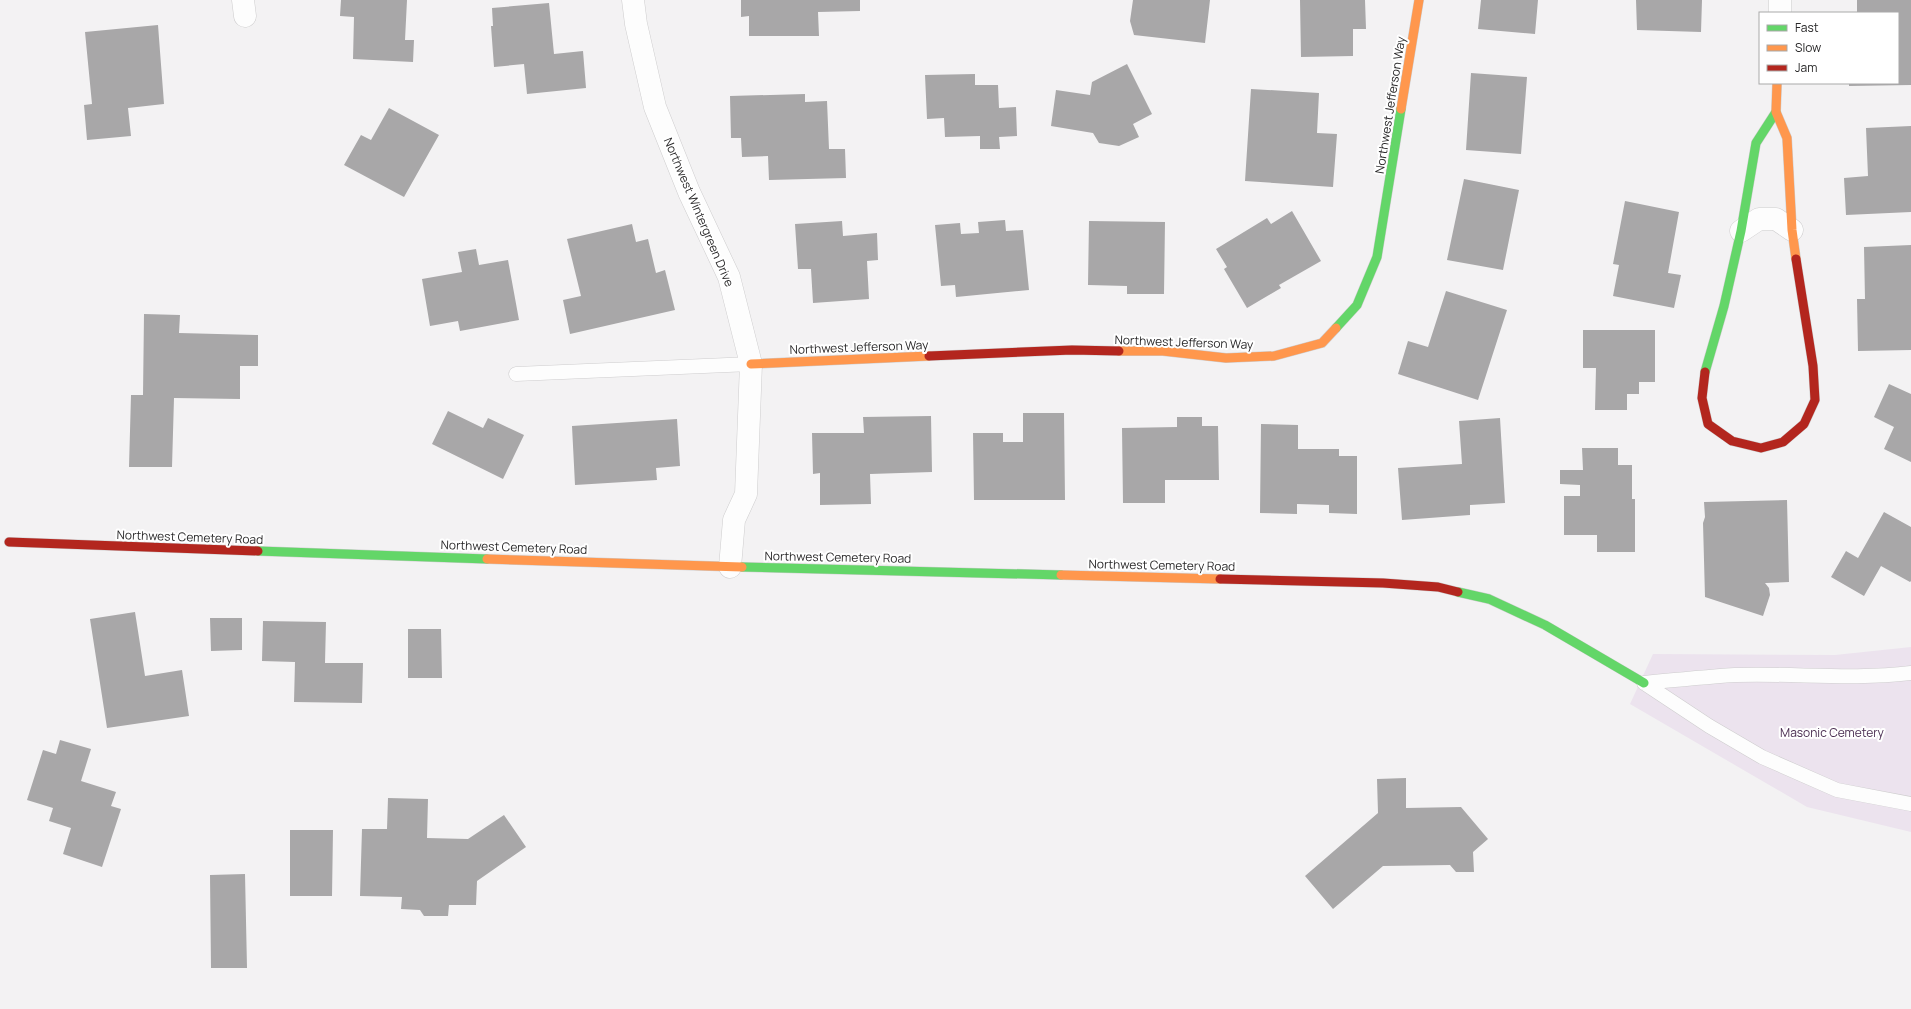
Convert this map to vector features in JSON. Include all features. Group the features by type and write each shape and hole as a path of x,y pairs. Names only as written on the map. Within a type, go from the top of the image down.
{"street":[{"name":"Northwest Wintergreen Drive","path":"633,0 636,24 655,107 689,192 729,277 751,364 746,494 734,520 730,567"},
{"name":"Northwest Jefferson Way","path":"751,364 1072,350 1163,350 1226,358 1274,356 1322,342 1357,306 1377,257 1419,0"},
{"path":"1780,0 1780,12"},
{"path":"1776,112 1756,143 1741,231 1724,306 1705,369 1702,398 1708,424 1732,442 1761,448 1783,442 1804,424 1816,400 1813,366 1792,230 1787,138 1776,112 1777,84"},
{"path":"1741,231 1759,219 1776,219 1792,230"},
{"name":"Northwest Cemetery Road","path":"8,542 730,567 1279,580 1383,583 1438,587 1489,599 1545,625 1644,683"}],"lane":[{"path":"516,374 751,364"},
{"path":"1644,683 1736,675 1836,677 1911,673"},
{"path":"1644,683 1709,726 1769,760 1837,790 1911,804"}],"green space":[{"name":"Masonic Cemetery","path":"1911,647 1911,832 1807,807 1630,704 1653,654 1835,655"}],"building":[{"path":"341,0 407,0 405,40 414,40 413,62 353,59 354,17 340,16"},
{"path":"741,0 860,0 860,11 818,12 819,36 749,36 749,16 741,17"},
{"path":"1133,0 1210,0 1205,43 1134,35 1130,21"},
{"path":"1300,0 1365,0 1366,29 1353,29 1353,56 1301,57"},
{"path":"1481,0 1538,0 1535,34 1478,29"},
{"path":"1636,0 1702,0 1701,32 1637,30"},
{"path":"1857,0 1911,0 1911,85 1849,86 1849,84 1899,84 1899,12 1857,12"},
{"path":"549,3 554,54 583,51 586,88 527,94 524,64 494,67 491,26 493,26 492,8"},
{"path":"158,25 164,104 128,108 131,136 87,140 84,105 92,104 85,32"},
{"path":"1127,64 1152,114 1133,124 1139,137 1119,146 1099,143 1093,133 1051,126 1056,90 1090,95 1092,82"},
{"path":"1471,73 1527,77 1521,154 1466,150"},
{"path":"975,74 975,85 998,85 999,108 1016,107 1017,136 999,137 1000,149 980,149 980,136 945,137 944,118 927,119 925,75"},
{"path":"1251,89 1319,93 1317,133 1337,134 1333,187 1245,181"},
{"path":"805,94 805,102 827,101 829,149 845,149 846,178 769,180 768,156 742,157 741,138 731,138 730,96"},
{"path":"389,108 439,135 404,197 344,165 361,135 371,140"},
{"path":"1911,126 1911,212 1846,215 1844,178 1868,176 1866,128"},
{"path":"1464,179 1519,190 1503,270 1447,260"},
{"path":"1625,201 1679,212 1668,273 1681,275 1674,308 1613,296 1619,265 1613,264"},
{"path":"1292,211 1321,261 1279,285 1281,288 1247,308 1224,269 1227,267 1216,249 1267,218 1271,224"},
{"path":"1005,220 1006,231 1023,230 1029,290 956,297 955,285 941,286 935,225 960,223 961,234 979,233 978,222"},
{"path":"842,221 843,236 877,233 878,260 867,261 869,299 813,303 811,269 798,269 795,224"},
{"path":"1089,221 1165,222 1164,294 1127,294 1127,286 1088,285"},
{"path":"632,224 636,242 648,239 656,273 665,270 675,310 570,334 563,300 581,296 567,239"},
{"path":"1911,245 1911,350 1858,351 1857,299 1865,299 1864,247"},
{"path":"476,249 479,265 508,260 519,320 460,331 458,321 430,326 422,279 462,272 458,252"},
{"path":"1446,291 1507,310 1478,400 1398,374 1408,341 1428,347"},
{"path":"144,314 180,315 179,333 258,335 258,366 240,366 240,399 174,398 172,467 129,467 131,395 143,395"},
{"path":"1583,330 1655,330 1655,382 1639,382 1639,394 1627,394 1627,410 1595,410 1596,368 1583,368"},
{"path":"1889,384 1911,394 1911,462 1884,449 1894,427 1874,417"},
{"path":"448,411 483,428 488,418 524,435 503,479 432,444"},
{"path":"1023,413 1064,413 1065,500 974,500 973,433 1003,433 1003,442 1023,442"},
{"path":"931,416 932,472 870,474 871,504 820,505 820,473 813,474 812,433 864,433 863,417"},
{"path":"1177,417 1202,417 1202,426 1218,426 1219,480 1165,480 1165,503 1123,503 1122,428 1177,427"},
{"path":"1500,418 1505,503 1470,505 1470,515 1402,520 1398,468 1462,464 1459,421"},
{"path":"677,419 680,466 656,468 657,480 575,485 572,426"},
{"path":"1261,424 1298,425 1298,449 1339,449 1339,456 1357,456 1357,514 1329,513 1329,505 1297,504 1297,514 1260,513"},
{"path":"1582,448 1618,448 1618,465 1632,465 1632,499 1635,499 1635,552 1597,552 1597,535 1564,535 1564,496 1580,496 1580,485 1560,484 1560,470 1583,470"},
{"path":"1787,500 1789,582 1765,583 1769,588 1770,595 1763,616 1705,597 1703,523 1705,517 1704,502"},
{"path":"1884,512 1911,527 1911,581 1910,582 1881,566 1864,596 1831,577 1846,551 1858,558"},
{"path":"135,612 145,676 182,670 189,716 107,728 90,619"},
{"path":"210,618 242,618 242,650 211,651"},
{"path":"263,621 326,622 325,663 363,663 362,703 294,702 295,662 262,661"},
{"path":"408,629 441,629 442,678 408,678"},
{"path":"60,740 91,749 81,781 116,792 111,806 121,809 102,867 63,854 71,828 49,821 53,808 27,800 43,750 56,754"},
{"path":"1406,778 1406,808 1461,807 1488,839 1473,852 1474,872 1456,872 1450,865 1383,866 1333,909 1305,876 1378,813 1377,779"},
{"path":"388,798 428,799 427,838 468,839 504,815 526,847 477,881 476,905 449,905 448,916 424,916 420,910 401,909 402,897 360,896 362,829 387,829"},
{"path":"290,830 333,830 332,896 290,896"},
{"path":"245,874 247,968 211,968 210,875"}],"traffic: fast":[{"path":"1336,328 1357,305 1377,257 1401,109"},
{"path":"1705,372 1724,306 1741,231 1756,143 1776,112"},
{"path":"258,551 487,559"},
{"path":"742,567 1061,575"},
{"path":"1458,592 1489,599 1545,625 1644,683"}],"traffic: slow":[{"path":"1401,109 1419,0"},
{"path":"1777,84 1776,112 1787,138 1792,230 1796,259"},
{"path":"1119,351 1163,351 1226,358 1274,356 1322,343 1336,328"},
{"path":"751,364 929,356"},
{"path":"487,559 742,567"},
{"path":"1061,575 1220,579"}],"traffic: jam":[{"path":"1705,372 1702,398 1708,424 1732,441 1761,448 1783,442 1804,424 1815,400 1813,366 1796,259"},
{"path":"929,356 1072,350 1119,351"},
{"path":"9,542 258,551"},
{"path":"1220,579 1383,583 1438,587 1458,592"}]}
